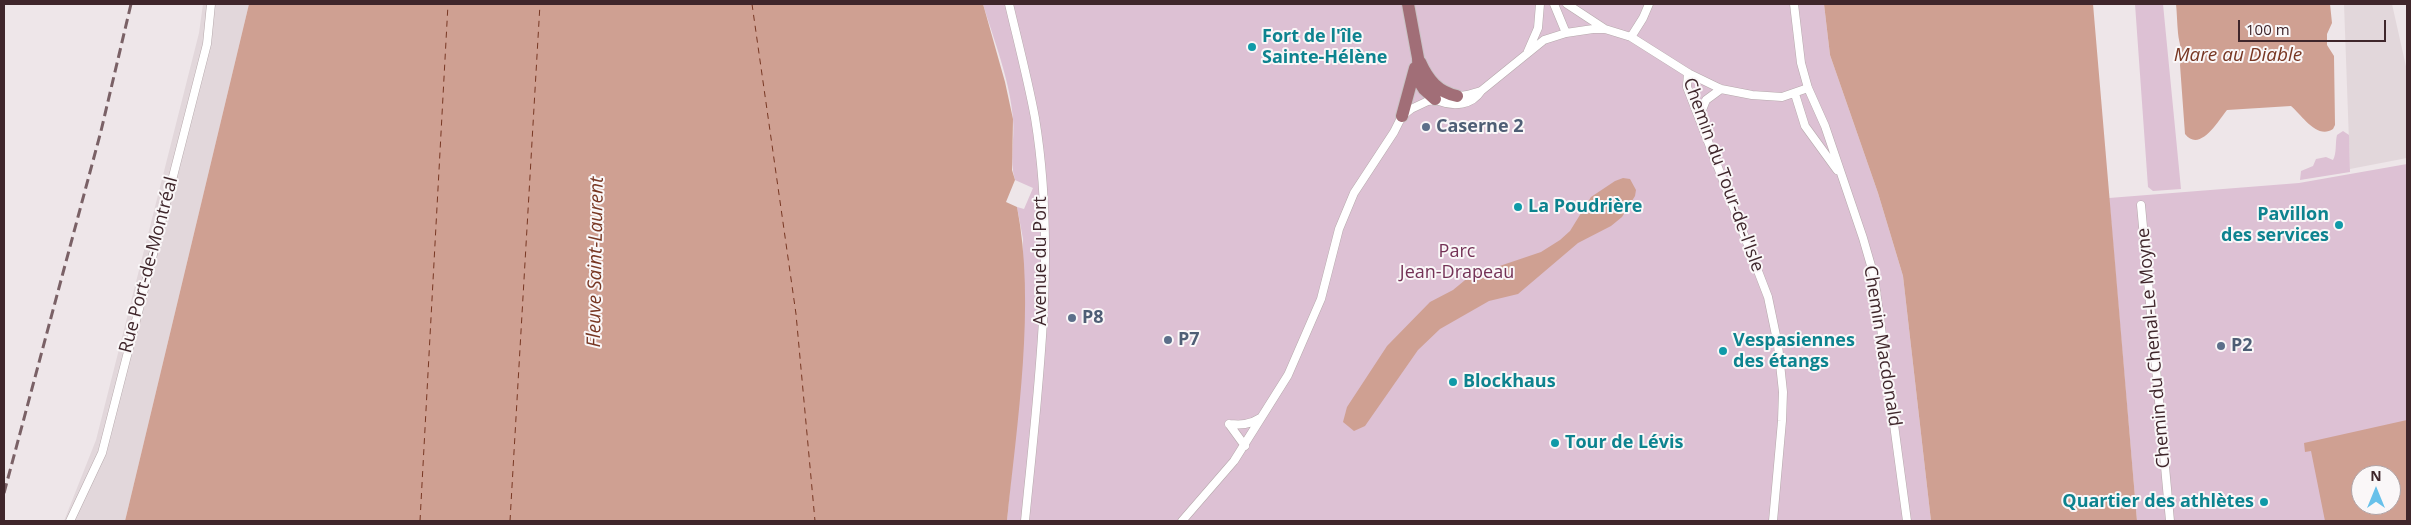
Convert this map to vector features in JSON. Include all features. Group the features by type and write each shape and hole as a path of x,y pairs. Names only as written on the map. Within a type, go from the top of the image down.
{"main road":[{"path":"1408,4 1418,58 1419,81 1429,95 1435,99"},
{"path":"1418,58 1426,75 1440,90 1457,96"},
{"path":"1402,116 1418,58"}],"street":[{"name":"Rue Port-de-Montréal","path":"70,521 102,453 207,44 211,4"},
{"name":"Avenue du Port","path":"1009,4 1035,118 1045,233 1042,332 1024,521"},
{"path":"1528,53 1538,28 1540,4"},
{"path":"1554,4 1566,34"},
{"path":"1567,4 1605,28"},
{"path":"1631,37 1649,4"},
{"name":"Chemin Macdonald","path":"1794,4 1801,63 1808,88 1825,126 1863,238 1876,286 1907,521"},
{"name":"Chemin du Tour-de-l'Isle","path":"1182,521 1244,446 1288,375 1321,299 1339,229 1354,193 1395,131 1402,116 1419,104 1435,99 1481,91 1544,40 1566,34 1605,28 1631,37 1688,73 1688,87 1768,297 1778,345 1783,392 1773,521"},
{"path":"1688,73 1721,89 1752,95 1775,97 1795,94 1808,88"},
{"path":"1700,115 1706,100 1721,89"},
{"path":"1435,99 1442,102 1461,104 1476,98 1481,91"},
{"name":"Chemin Macdonald","path":"1795,94 1805,126 1841,176"},
{"path":"1809,133 1825,126"},
{"name":"Chemin du Chenal-Le Moyne","path":"2141,205 2170,521"},
{"path":"1244,446 1229,424 1242,425 1253,423 1264,416"}],"shaded area":[{"path":"203,4 249,4 125,521 64,521 96,440 199,33"},
{"path":"2344,4 2392,4 2407,71 2407,158 2350,169"}],"green space":[{"name":"Parc Jean-Drapeau","path":"983,4 1824,4 1830,55 1878,193 1903,276 1931,521 1007,521 1023,346 1023,239 1017,207 1024,209 1033,188 1015,180 1012,165 1013,127 1009,90"},
{"path":"2135,4 2163,4 2181,189 2153,191 2148,187"},
{"path":"2343,131 2349,135 2350,172 2300,180 2301,171 2313,166 2316,159 2326,157 2333,160 2337,135"},
{"path":"2407,164 2407,521 2137,521 2109,198 2299,183"}],"water":[{"name":"Fleuve Saint-Laurent","path":"249,4 983,4 1005,82 1013,119 1012,170 1015,180 1006,202 1017,207 1025,283 1025,323 1020,404 1007,521 125,521"},
{"path":"1824,4 2093,4 2137,521 1931,521 1903,276 1878,193 1830,55"},
{"name":"Mare au Diable","path":"2176,4 2330,4 2332,23 2327,34 2327,45 2334,56 2335,125 2333,129 2327,132 2316,129 2291,106 2227,110 2203,138 2191,139 2185,134 2180,65 2181,52"},
{"path":"1623,178 1630,179 1636,190 1635,196 1622,217 1611,226 1578,243 1518,294 1489,301 1440,329 1418,350 1365,426 1354,431 1343,422 1347,407 1387,346 1430,302 1453,290 1470,276 1541,252 1560,240 1570,231 1591,197 1615,181"},
{"path":"2407,420 2407,521 2325,521 2311,451 2305,452 2304,443"}],"ferry route":[{"path":"420,521 448,4"},
{"path":"510,521 540,4"},
{"path":"752,4 796,314 815,521"}],"railway":[{"path":"4,493 101,131 131,4"}],"place":[{"name":"Fort de l'île Sainte-Hélène","path":"1252,47"},
{"name":"Caserne 2","path":"1426,127"},
{"name":"La Poudrière","path":"1518,207"},
{"name":"Pavillon des services","path":"2339,225"},
{"name":"P8","path":"1072,318"},
{"name":"P7","path":"1168,340"},
{"name":"P2","path":"2221,346"},
{"name":"Vespasiennes des étangs","path":"1723,351"},
{"name":"Blockhaus","path":"1453,382"},
{"name":"Tour de Lévis","path":"1555,443"},
{"name":"Quartier des athlètes","path":"2264,502"}]}
